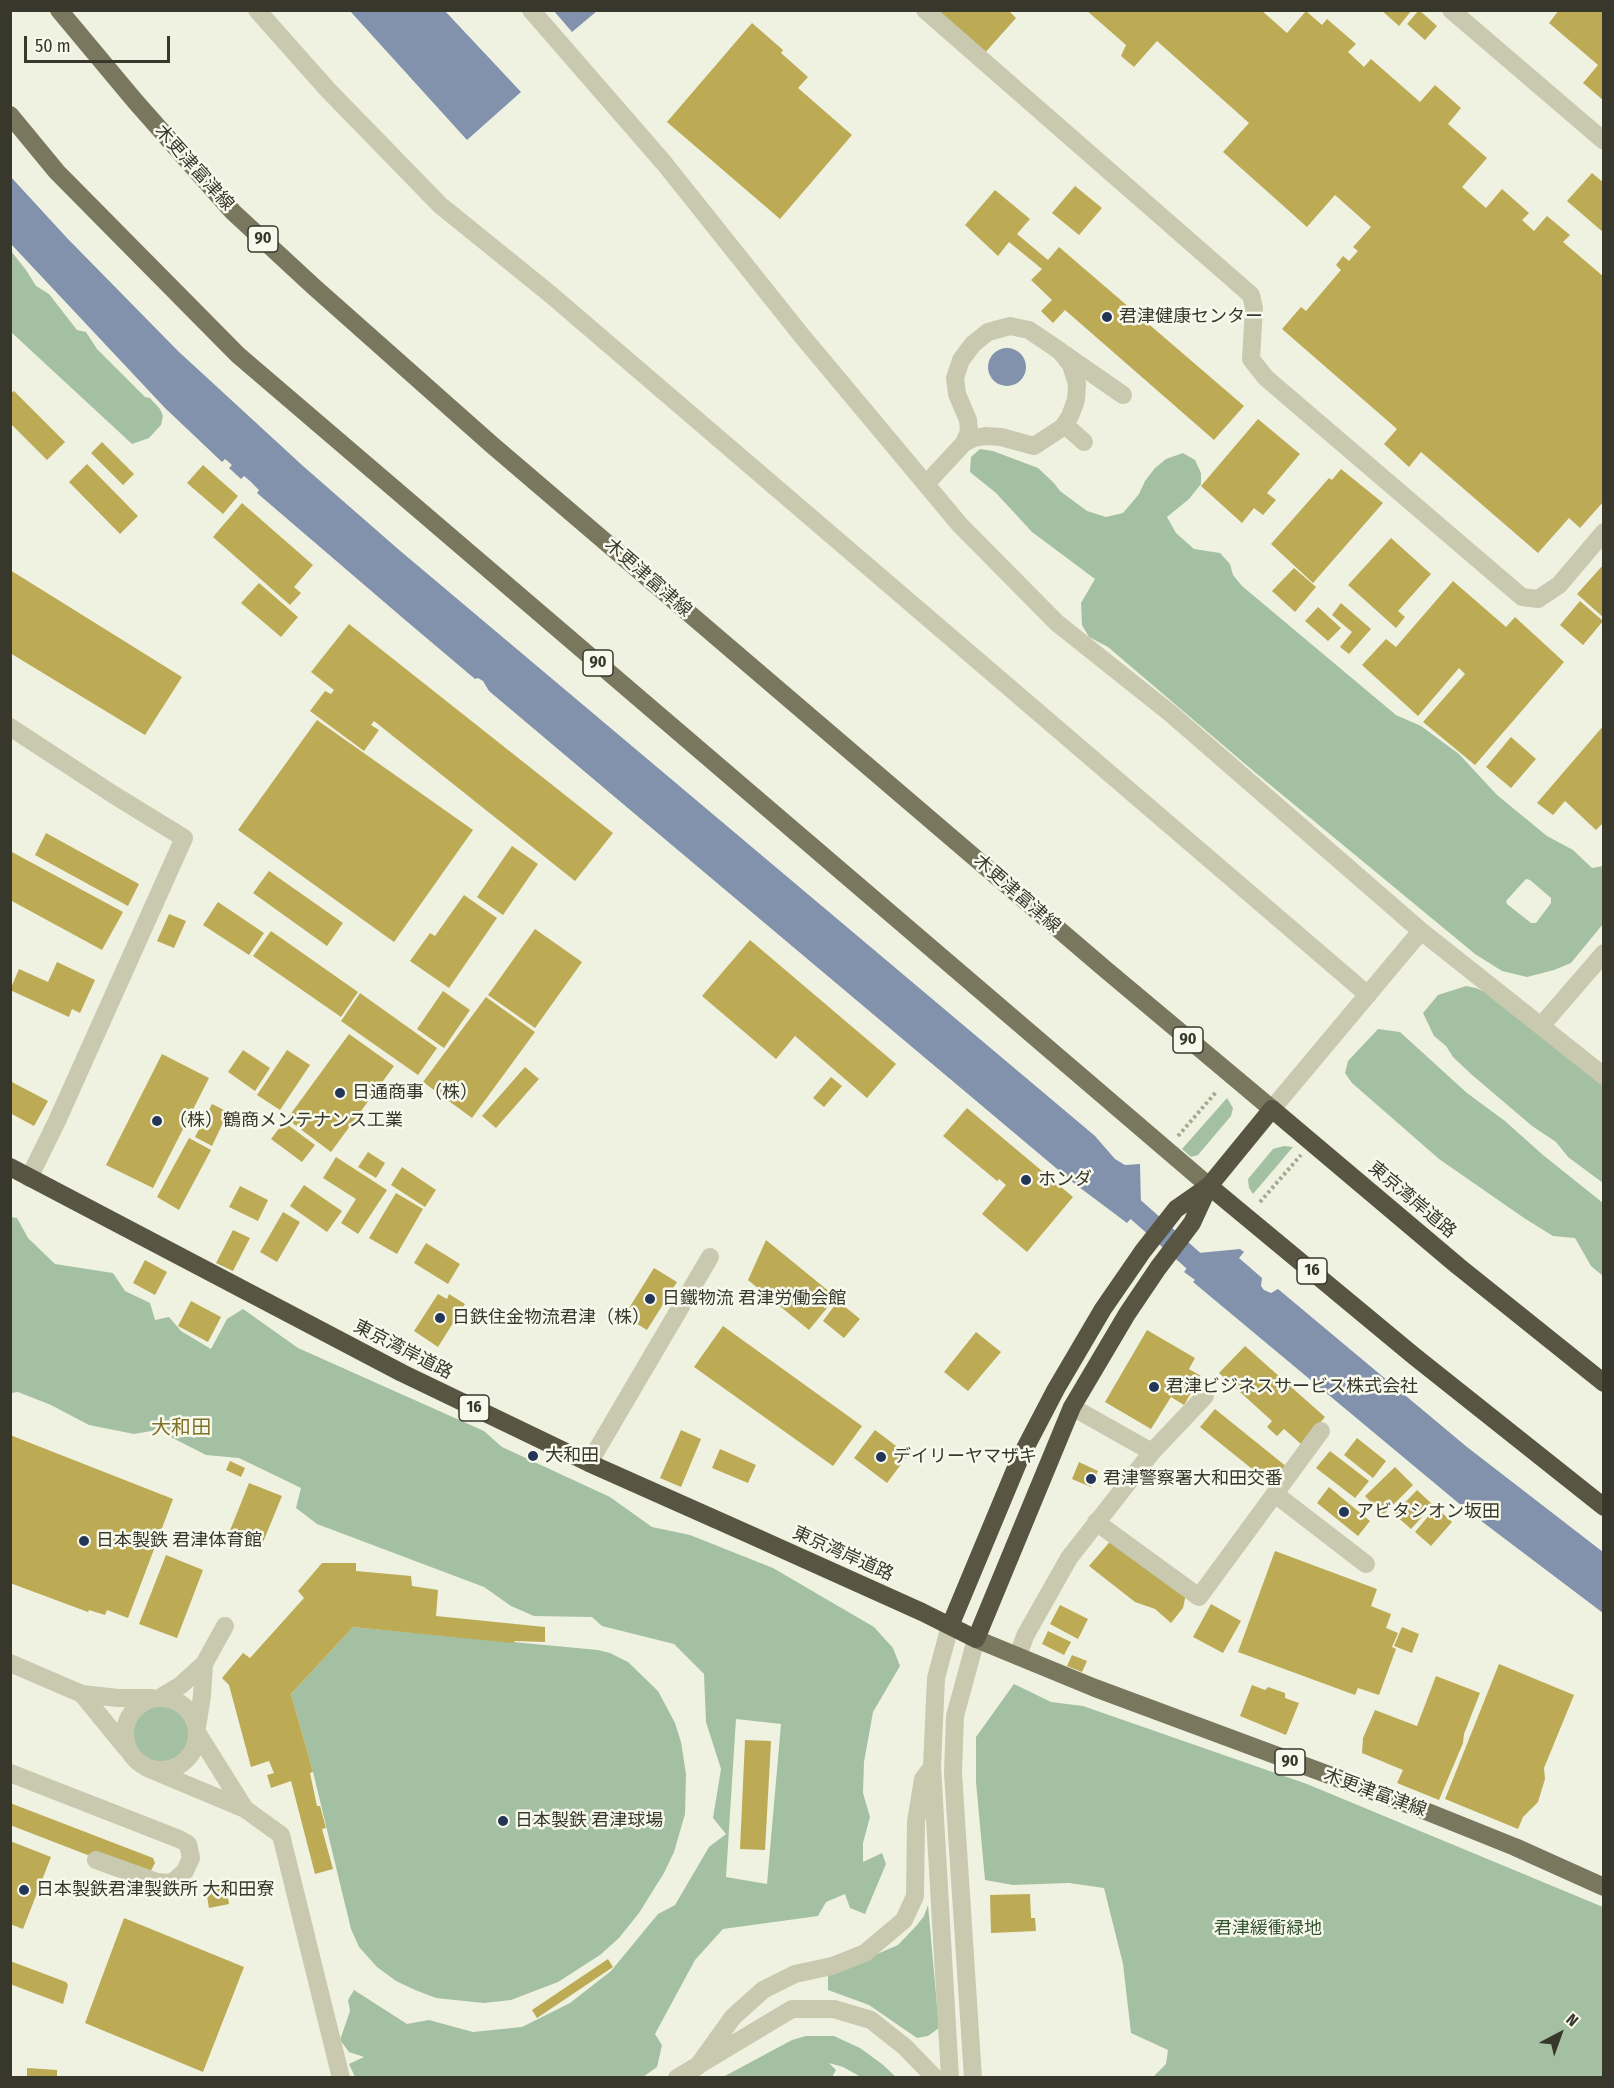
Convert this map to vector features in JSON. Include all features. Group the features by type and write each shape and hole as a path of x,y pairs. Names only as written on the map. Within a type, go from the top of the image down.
{"highway":[{"path":"976,1639 1072,1407 1127,1314 1192,1223 1197,1201 1272,1109"},
{"name":"東京湾岸道路","path":"1272,1109 1449,1258 1604,1383"},
{"name":"東京湾岸道路","path":"10,1167 402,1373 589,1463 976,1639"},
{"name":"16","path":"1209,1186 1414,1356 1604,1507"},
{"path":"950,1626 1020,1458 1038,1421 1103,1309 1143,1251 1176,1209 1197,1201"}],"main road":[{"name":"木更津富津線","path":"59,10 135,101 233,212 313,286 491,444 1158,1015 1272,1109"},
{"name":"90","path":"10,115 57,172 238,355 1209,1186"},
{"name":"木更津富津線","path":"976,1639 1095,1688 1418,1808 1515,1847 1604,1887"}],"street":[{"path":"257,10 328,90 440,205 550,294 1329,959 1368,995"},
{"path":"531,10 664,163 801,336 960,525 1057,622 1170,713 1421,931 1604,1076"},
{"path":"925,10 1251,295 1254,308 1251,359 1266,378 1522,597 1538,599 1559,585 1604,532"},
{"path":"1451,10 1604,141"},
{"path":"926,484 964,443 969,432 968,420 957,394 955,378 961,360 973,344 988,332 1010,326 1029,330 1123,395"},
{"path":"964,443 985,436 1034,446 1065,425 1076,400 1077,384 1071,365 1060,351"},
{"path":"1065,425 1084,442"},
{"path":"10,727 184,838 57,1121 29,1178"},
{"path":"1272,1109 1421,931"},
{"path":"1540,1026 1604,953"},
{"path":"589,1463 710,1257"},
{"path":"1018,1656 1025,1636 1069,1558 1152,1452 1205,1396"},
{"path":"1072,1407 1152,1452"},
{"path":"1096,1522 1199,1597 1321,1431"},
{"path":"1275,1494 1366,1564"},
{"path":"127,1748 124,1732 128,1717 139,1705 181,1685 204,1664 225,1626"},
{"path":"950,1626 936,1677 932,1766 950,2078"},
{"path":"973,2078 953,1773 956,1716 976,1639"},
{"path":"10,1663 82,1694 177,1701 190,1712 197,1730 245,1809"},
{"path":"147,1768 165,1770 181,1764 193,1751 202,1696 204,1664"},
{"path":"82,1694 135,1760 147,1768 245,1809 281,1835 341,2078"},
{"path":"697,2067 733,2017 763,1990 795,1974 832,1966 865,1953 904,1920 915,1896 916,1821 923,1779 932,1766"},
{"path":"10,1773 179,1839 188,1845 191,1858 185,1871 172,1883 157,1882 96,1860"},
{"path":"677,2078 792,2009 834,2009 871,2020 905,2047 935,2078"}],"path":[{"path":"1176,1139 1217,1091"},
{"path":"1260,1202 1304,1151"}],"green space":[{"path":"11,251 36,286 49,294 77,330 86,332 97,349 160,409 163,416 161,425 149,438 132,444 11,332"},
{"path":"980,449 993,451 1038,468 1060,491 1087,511 1106,517 1123,513 1139,494 1155,468 1166,459 1183,453 1195,460 1201,473 1201,484 1189,499 1167,517 1176,533 1194,549 1220,553 1230,564 1233,575 1242,586 1396,715 1421,726 1459,754 1497,795 1547,836 1573,850 1592,868 1603,866 1603,924 1571,963 1527,977 1502,971 1475,954 1251,769 1108,647 1089,637 1082,625 1081,603 1095,579 1032,532 996,493 970,472 971,457","holes":["1526,879 1551,898 1551,903 1536,923 1531,923 1506,901"]},
{"path":"1466,986 1476,988 1512,1005 1603,1079 1603,1183 1568,1157 1556,1142 1532,1126 1471,1074 1434,1036 1423,1013 1438,995"},
{"path":"1378,1029 1400,1032 1467,1093 1505,1121 1603,1203 1603,1276 1591,1266 1575,1238 1553,1236 1439,1159 1352,1083 1345,1073 1348,1061"},
{"path":"1227,1098 1233,1108 1231,1116 1198,1155 1191,1157 1182,1149"},
{"path":"1284,1146 1293,1147 1253,1194 1249,1188 1248,1179 1273,1149"},
{"path":"10,1217 17,1218 28,1238 55,1264 113,1273 125,1291 150,1303 155,1320 169,1317 181,1331 211,1349 227,1319 243,1309 298,1348 484,1431 502,1447 610,1497 652,1527 690,1535 773,1568 874,1627 893,1648 900,1666 873,1712 864,1762 863,1793 870,1817 863,1843 863,1862 882,1853 886,1864 865,1914 850,1908 845,1894 826,1902 818,1916 723,1929 695,1960 655,2034 662,2045 657,2067 643,2077 355,2077 349,2064 364,2057 349,2052 340,2040 350,2011 348,2000 354,1990 407,2024 429,2020 473,2032 522,2027 570,2003 611,1971 658,1914 675,1905 709,1847 726,1834 713,1818 721,1769 706,1722 704,1674 674,1644 602,1626 592,1617 534,1616 511,1606 484,1587 317,1524 296,1508 301,1488 239,1458 206,1455 157,1430 134,1434 89,1425 51,1405 18,1392 11,1393","holes":["736,1719 781,1724 767,1884 726,1877"]},
{"name":"日本製鉄 君津球場","path":"353,1627 598,1650 628,1662 658,1691 675,1723 681,1742 686,1774 685,1814 674,1852 664,1873 639,1913 619,1938 600,1955 558,1982 511,2000 484,2003 436,1998 415,1990 396,1981 377,1967 359,1947 351,1929 313,1772 291,1694"},
{"name":"君津緩衝緑地","path":"1014,1684 1051,1702 1083,1706 1307,1784 1603,1907 1603,2077 1153,2077 1166,2064 1168,2050 1131,2033 1123,1964 1104,1888 1069,1883 1013,1885 985,1880 976,1782 976,1737"},
{"path":"161,1706 172,1708 181,1714 187,1723 189,1734 187,1745 181,1754 172,1760 161,1762 150,1760 141,1754 135,1745 133,1734 135,1723 141,1714 150,1708"},
{"path":"928,1905 939,2028 928,2036 917,2038 869,2005 828,1990 828,1975 898,1945 924,1916"},
{"path":"806,2036 834,2036 860,2048 896,2077 861,2077 843,2067 829,2063 836,2070 832,2077 723,2077 792,2040"}],"water":[{"path":"350,11 445,11 521,92 467,140"},
{"path":"554,11 597,11 572,32"},
{"path":"10,176 67,238 178,351 303,466 398,549 1095,1136 1115,1159 1125,1165 1140,1164 1141,1207 1127,1223 1075,1184 489,691 483,681 475,679 257,493 259,490 250,481 244,476 241,479 229,468 232,465 225,459 222,462 165,408 11,244"},
{"path":"1007,348 1021,353 1026,367 1021,381 1007,386 993,381 988,367 993,353"},
{"path":"1240,1249 1244,1252 1239,1258 1262,1278 1261,1286 1264,1290 1271,1293 1278,1289 1467,1447 1603,1552 1603,1613 1468,1511 1193,1282 1195,1280 1184,1272 1198,1253"}],"building":[{"path":"931,10 1008,10 1016,18 983,55"},
{"path":"1086,10 1261,10 1287,33 1306,11 1322,25 1327,19 1356,44 1348,52 1364,67 1371,59 1420,102 1435,85 1461,108 1448,124 1487,158 1462,187 1486,208 1502,189 1529,213 1522,220 1534,231 1547,216 1570,235 1563,242 1604,277 1604,501 1580,528 1569,518 1538,553 1421,452 1409,467 1384,444 1397,429 1282,329 1301,307 1306,311 1341,270 1336,265 1343,256 1349,261 1358,251 1353,247 1371,227 1335,195 1307,227 1223,152 1249,123 1157,41 1134,67 1121,56 1126,45"},
{"path":"1381,10 1412,10 1399,26"},
{"path":"1419,10 1437,26 1425,40 1407,24"},
{"path":"1559,10 1604,10 1604,101 1583,83 1598,65 1549,23"},
{"path":"752,23 783,50 781,53 808,77 798,88 852,135 780,219 667,122"},
{"path":"1592,173 1604,183 1604,233 1567,201"},
{"path":"1075,186 1102,208 1079,235 1052,213"},
{"name":"君津健康センター","path":"995,190 1030,219 1017,234 1048,260 1059,247 1244,406 1214,440 1065,310 1053,323 1041,311 1052,300 1031,280 1042,269 1009,242 998,256 965,225"},
{"path":"14,391 65,442 47,460 10,423 10,394"},
{"path":"1258,419 1300,454 1267,493 1276,500 1263,515 1254,508 1242,523 1201,486"},
{"path":"102,442 134,474 123,485 91,453"},
{"path":"87,464 138,516 120,534 69,482"},
{"path":"203,465 238,496 223,514 187,483"},
{"path":"1341,469 1383,503 1313,583 1271,544 1329,478 1332,480"},
{"path":"242,503 313,565 294,587 301,593 290,605 213,537"},
{"path":"1391,538 1431,574 1398,611 1405,617 1396,628 1348,585"},
{"path":"1604,564 1604,618 1577,594"},
{"path":"1294,568 1316,587 1295,612 1272,591"},
{"path":"10,570 182,677 145,735 10,653"},
{"path":"1453,581 1506,627 1515,617 1564,662 1475,765 1423,722 1465,674 1459,668 1418,716 1362,665 1386,639 1396,647"},
{"path":"259,583 298,617 281,637 241,603"},
{"path":"1580,601 1603,621 1583,645 1560,625"},
{"path":"1341,603 1371,629 1349,654 1340,647 1352,632 1332,615"},
{"path":"1318,607 1341,628 1328,641 1305,621"},
{"path":"349,624 613,833 575,881 374,721 371,725 379,730 364,751 310,711 325,691 331,694 334,690 311,672"},
{"path":"317,720 473,830 394,942 238,830"},
{"path":"1604,725 1604,822 1596,830 1565,801 1553,815 1537,803"},
{"path":"1511,737 1536,759 1511,788 1486,767"},
{"path":"46,833 139,884 128,906 35,855"},
{"path":"512,846 538,864 503,915 477,897"},
{"path":"10,851 123,912 102,950 10,900"},
{"path":"269,871 343,923 327,946 253,893"},
{"path":"464,895 497,918 449,988 410,961 430,933 435,936"},
{"path":"218,902 264,933 249,955 203,925"},
{"path":"169,914 186,921 174,948 157,941"},
{"path":"535,929 582,962 535,1028 488,995"},
{"path":"271,931 358,992 341,1017 253,956"},
{"path":"750,940 896,1064 867,1098 795,1036 776,1059 702,996"},
{"path":"57,962 95,980 80,1013 72,1009 69,1017 10,990 19,969 48,982"},
{"path":"443,991 470,1010 444,1048 417,1029"},
{"path":"360,993 437,1048 418,1075 341,1021"},
{"path":"486,997 535,1032 472,1118 423,1082"},
{"name":"日通商事（株）","path":"349,1034 394,1066 331,1152 287,1119"},
{"path":"243,1050 270,1068 255,1091 228,1072"},
{"path":"287,1050 310,1065 280,1110 257,1095"},
{"name":"（株）鶴商メンテナンス工業","path":"162,1054 209,1078 153,1188 106,1165"},
{"path":"525,1067 539,1079 496,1128 482,1116"},
{"path":"831,1077 842,1086 824,1107 813,1098"},
{"path":"10,1081 48,1101 34,1126 10,1113"},
{"path":"212,1104 228,1112 212,1146 195,1137"},
{"name":"ホンダ","path":"967,1108 1073,1197 1027,1252 982,1214 1006,1185 999,1179 997,1181 943,1136"},
{"path":"284,1122 315,1145 302,1162 271,1139"},
{"path":"189,1138 211,1150 179,1210 157,1197"},
{"path":"368,1152 385,1163 376,1178 358,1167"},
{"path":"336,1157 387,1190 358,1234 341,1223 356,1199 323,1178"},
{"path":"402,1167 436,1190 425,1207 391,1185"},
{"path":"304,1185 342,1211 327,1232 290,1206"},
{"path":"240,1186 268,1200 258,1221 229,1207"},
{"path":"396,1193 423,1209 397,1254 369,1238"},
{"path":"283,1212 300,1222 277,1262 260,1252"},
{"path":"233,1230 250,1238 233,1271 216,1263"},
{"path":"766,1240 836,1297 809,1330 748,1280"},
{"path":"426,1243 460,1264 448,1284 414,1263"},
{"path":"145,1260 167,1272 155,1295 133,1283"},
{"name":"日鐵物流 君津労働会館","path":"654,1268 677,1282 647,1330 624,1316"},
{"name":"日鉄住金物流君津（株）","path":"438,1294 447,1299 449,1294 465,1304 438,1347 414,1331"},
{"path":"191,1301 221,1317 208,1342 178,1326"},
{"path":"838,1301 860,1319 844,1338 823,1321"},
{"path":"723,1326 862,1426 833,1466 694,1367"},
{"name":"君津ビジネスサービス株式会社","path":"1147,1330 1195,1358 1189,1369 1201,1376 1184,1405 1171,1397 1151,1429 1105,1402"},
{"path":"976,1332 1001,1352 968,1391 944,1372"},
{"path":"1245,1346 1325,1417 1301,1444 1284,1429 1277,1436 1267,1427 1272,1421 1219,1373"},
{"path":"1215,1409 1287,1467 1272,1485 1200,1427"},
{"path":"681,1430 701,1439 681,1487 660,1478"},
{"name":"デイリーヤマザキ","path":"875,1430 908,1455 887,1483 854,1458"},
{"name":"日本製鉄 君津体育館","path":"10,1435 173,1499 128,1618 107,1610 105,1615 89,1610 88,1612 10,1583"},
{"path":"1357,1438 1386,1461 1373,1478 1344,1455"},
{"path":"720,1449 756,1465 748,1483 712,1468"},
{"path":"1330,1451 1369,1481 1355,1498 1316,1468"},
{"path":"230,1461 245,1468 241,1477 226,1470"},
{"path":"1079,1462 1098,1471 1091,1487 1072,1479"},
{"path":"1395,1467 1413,1485 1383,1515 1365,1496"},
{"path":"249,1483 282,1496 261,1547 229,1533"},
{"name":"アビタシオン坂田","path":"1329,1487 1370,1521 1358,1536 1317,1503"},
{"path":"1417,1490 1433,1505 1411,1529 1394,1514"},
{"path":"1436,1507 1452,1522 1431,1546 1415,1532"},
{"path":"1114,1537 1186,1594 1183,1608 1171,1623 1155,1609 1135,1602 1089,1566"},
{"path":"1275,1551 1377,1589 1371,1606 1391,1614 1386,1628 1398,1633 1392,1647 1396,1649 1379,1695 1358,1688 1355,1695 1238,1652"},
{"path":"166,1555 203,1570 177,1638 139,1624"},
{"path":"322,1563 356,1563 356,1571 411,1576 412,1586 438,1590 436,1616 545,1627 545,1642 515,1641 513,1643 353,1627 291,1694 313,1772 310,1773 317,1806 320,1806 326,1828 322,1829 333,1869 315,1874 291,1781 271,1788 267,1775 274,1773 269,1761 251,1767 229,1685 222,1678 243,1653 250,1658 304,1598 298,1591"},
{"path":"1211,1604 1241,1621 1223,1653 1193,1637"},
{"path":"1060,1605 1088,1619 1078,1639 1050,1624"},
{"path":"1402,1627 1419,1634 1412,1653 1394,1646"},
{"path":"1048,1631 1071,1642 1064,1655 1042,1644"},
{"path":"1072,1655 1087,1661 1082,1672 1067,1666"},
{"path":"1499,1664 1574,1695 1544,1768 1545,1779 1538,1802 1523,1817 1518,1829 1445,1799"},
{"path":"1436,1676 1480,1693 1464,1734 1463,1743 1439,1800 1397,1783 1403,1770 1362,1753 1363,1738 1375,1710 1417,1726"},
{"path":"1252,1685 1265,1690 1268,1687 1285,1693 1285,1698 1299,1703 1286,1735 1240,1716"},
{"path":"745,1740 771,1741 765,1850 740,1849"},
{"path":"10,1803 153,1858 155,1863 147,1878 10,1825"},
{"name":"日本製鉄君津製鉄所 大和田寮","path":"10,1841 51,1857 23,1929 10,1924"},
{"path":"226,1887 229,1904 209,1908 206,1890"},
{"path":"1030,1894 1031,1918 1035,1918 1036,1931 991,1933 990,1895"},
{"path":"124,1918 244,1967 203,2072 85,2023"},
{"path":"608,1959 613,1967 537,2018 532,2010"},
{"path":"10,1961 66,1982 68,1985 63,2004 10,1984"},
{"path":"27,2068 57,2070 57,2078 27,2078"}],"waterway":[{"path":"1117,1193 1213,1278"}],"place":[{"name":"君津健康センター","path":"1107,317"},
{"name":"日通商事（株）","path":"340,1093"},
{"name":"（株）鶴商メンテナンス工業","path":"157,1121"},
{"name":"ホンダ","path":"1026,1180"},
{"name":"日鐵物流 君津労働会館","path":"650,1299"},
{"name":"日鉄住金物流君津（株）","path":"440,1318"},
{"name":"君津ビジネスサービス株式会社","path":"1154,1387"},
{"name":"大和田","path":"533,1456"},
{"name":"デイリーヤマザキ","path":"881,1457"},
{"name":"君津警察署大和田交番","path":"1091,1479"},
{"name":"アビタシオン坂田","path":"1344,1512"},
{"name":"日本製鉄 君津体育館","path":"84,1541"},
{"name":"日本製鉄 君津球場","path":"503,1821"},
{"name":"日本製鉄君津製鉄所 大和田寮","path":"24,1890"}],"district":[{"name":"大和田","path":"181,1428"}]}
